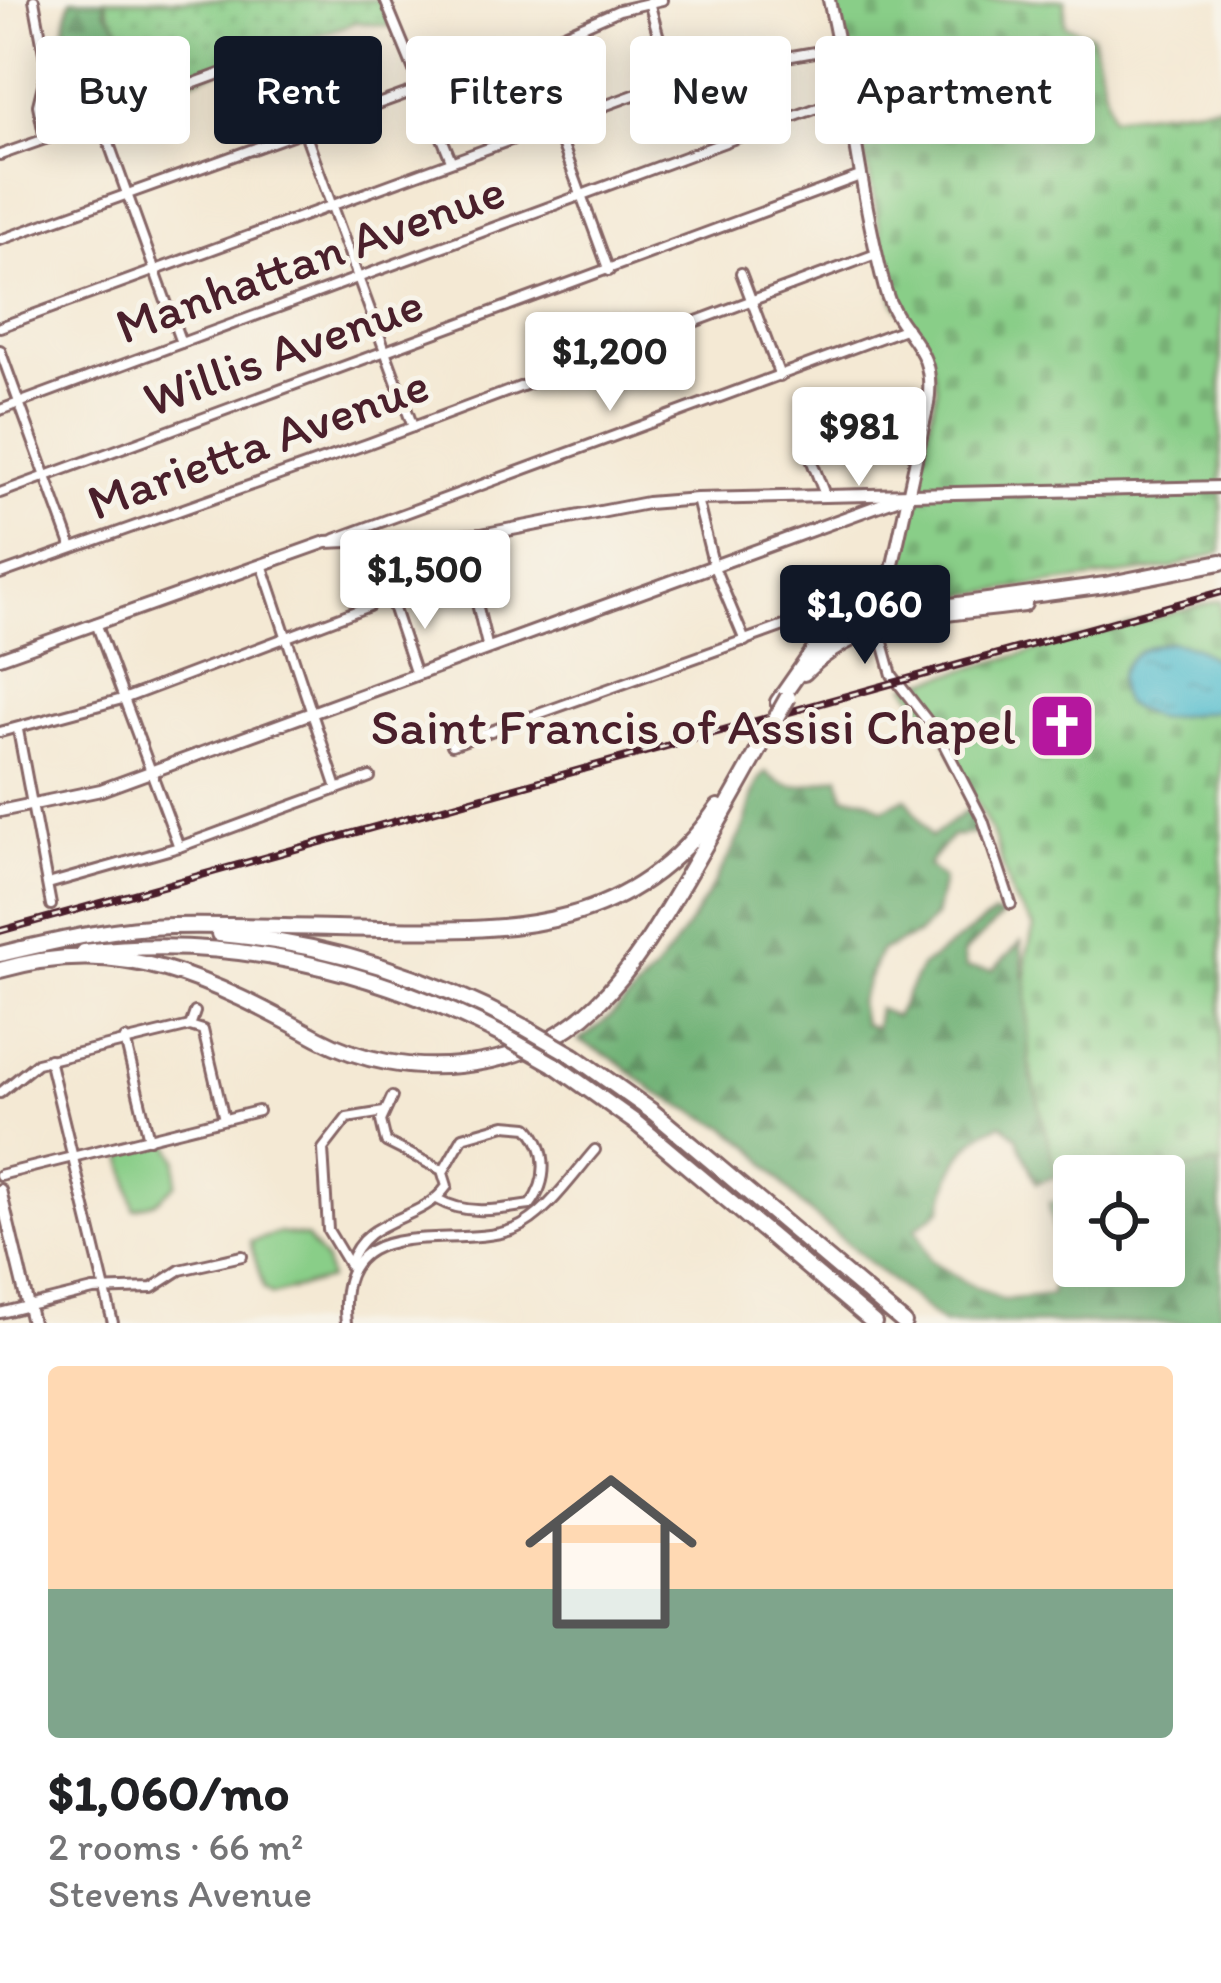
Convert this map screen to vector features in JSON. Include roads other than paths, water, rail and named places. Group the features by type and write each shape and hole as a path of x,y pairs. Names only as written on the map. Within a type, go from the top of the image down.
{"highway":[{"path":"55,957 128,961 190,974 328,1043 386,1062 443,1067 503,1057 572,1025 628,975 783,699 820,658 881,619 1221,566"},
{"path":"0,954 157,927 493,931 564,920 619,897 679,853 719,806 766,729"},
{"path":"64,940 177,932 291,944 409,976 524,1027 574,1056 664,1121 904,1323"},
{"path":"0,970 55,957 155,946 268,956 380,984 504,1036 553,1064 636,1123 874,1323"}],"street":[{"path":"34,0 41,36"},
{"path":"385,0 406,46"},
{"path":"563,36 662,0"},
{"path":"829,0 836,36"},
{"path":"649,2 658,36"},
{"name":"Manhattan Avenue","path":"0,410 815,109"},
{"path":"0,154 36,142"},
{"path":"107,144 181,343"},
{"path":"0,240 262,144"},
{"path":"308,144 413,427"},
{"path":"445,144 451,160"},
{"path":"0,326 494,144"},
{"path":"562,144 609,271"},
{"path":"855,144 886,294 923,347 931,385 881,619 886,661 940,737 983,820 1011,904"},
{"name":"Willis Avenue","path":"0,494 860,176"},
{"name":"Marietta Avenue","path":"0,574 413,427 877,253"},
{"path":"741,273 780,376"},
{"path":"0,658 908,328"},
{"path":"0,350 72,548"},
{"path":"807,449 826,497"},
{"path":"326,542 481,535 646,503 698,499 1221,487"},
{"path":"0,812 152,772 905,494"},
{"path":"698,499 714,567 745,640"},
{"path":"262,564 337,788"},
{"path":"473,587 488,651"},
{"path":"452,745 888,589"},
{"path":"392,603 417,676"},
{"path":"0,732 126,698 369,606"},
{"path":"96,623 179,847"},
{"path":"18,729 51,905"},
{"path":"48,884 179,847 370,777"},
{"path":"190,1026 195,1012"},
{"path":"0,1093 23,1070 49,1059 190,1026 203,1030 224,1119"},
{"path":"125,1040 149,1139"},
{"path":"49,1059 113,1323"},
{"path":"392,1097 384,1112 383,1132 393,1149 443,1172"},
{"path":"0,1174 258,1112"},
{"path":"351,1268 328,1230 322,1149 346,1118 384,1112"},
{"path":"346,1323 344,1302 351,1268 368,1233 436,1198 447,1186 443,1172 463,1137 506,1125 528,1127 541,1147 544,1188 530,1205 484,1212 436,1198"},
{"path":"351,1268 396,1239 514,1229 534,1215 595,1150"},
{"path":"0,1190 32,1323"},
{"path":"0,1312 104,1289 165,1283 180,1270 242,1256"}],"water":[{"path":"1171,642 1196,647 1221,665 1221,710 1157,719 1125,704 1120,679 1128,661 1147,648"}],"railway":[{"path":"0,931 1221,592"}],"place":[{"name":"Saint Francis of Assisi Chapel","path":"1062,726"}]}
